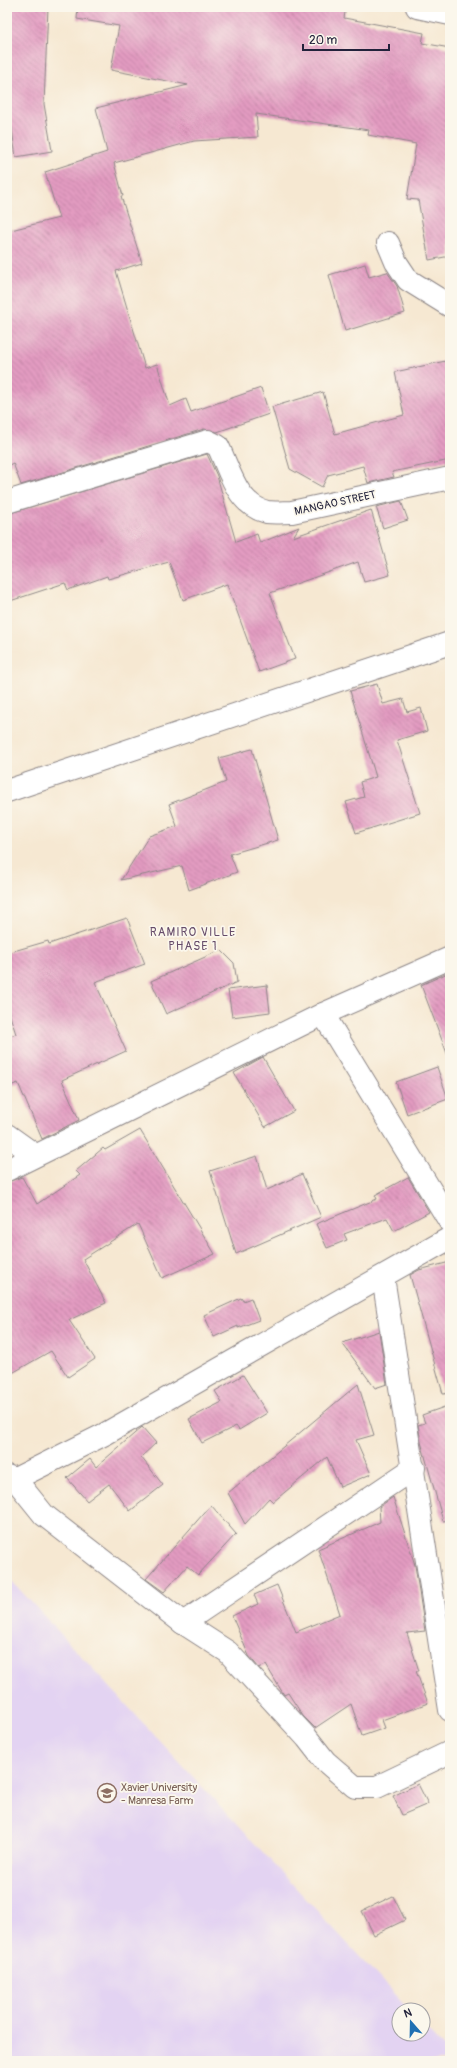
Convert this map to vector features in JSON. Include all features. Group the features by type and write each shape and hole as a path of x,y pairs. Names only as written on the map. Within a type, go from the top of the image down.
{"street":[{"path":"418,7 450,14"},
{"path":"388,243 396,262 408,280 450,306"},
{"name":"MANGAO STREET","path":"7,502 208,441 218,446 243,498 254,507 268,512 292,512 450,478"},
{"path":"7,791 450,643"},
{"path":"7,1170 323,1014 450,958"},
{"path":"323,1014 450,1222"},
{"path":"7,1135 35,1155"},
{"path":"450,1238 104,1434 11,1478 44,1516 183,1623 228,1652 307,1738 325,1761 355,1787 377,1787 450,1752"},
{"path":"382,1277 414,1468 450,1710"},
{"path":"183,1623 414,1468"}],"shaded area":[{"name":"Xavier University - Manresa Farm","path":"7,1576 402,2002 391,2002 391,2042 431,2042 431,2034 450,2055 450,2061 7,2061"}],"building":[{"path":"7,7 48,7 44,104 52,151 16,157 10,116 7,116"},
{"path":"78,7 346,7 344,18 424,33 422,43 450,48 450,256 429,260 418,200 407,199 416,144 368,135 369,130 256,114 258,137 194,141 114,163 123,196 121,196 142,263 116,271 145,368 157,364 170,406 186,399 191,412 261,388 269,414 217,432 204,429 21,485 13,463 7,466 7,231 59,218 45,172 107,152 96,108 188,85 111,70 119,26 77,19"},
{"path":"365,264 369,277 387,272 397,286 405,313 345,331 329,275"},
{"path":"450,360 450,460 392,472 394,477 368,483 363,466 328,475 322,487 290,469 272,407 323,392 335,434 404,415 395,372"},
{"path":"207,454 217,476 236,542 257,534 260,543 299,527 293,537 371,510 390,575 364,582 358,562 270,593 295,659 259,672 227,584 183,600 169,562 108,579 107,576 68,590 65,583 7,602 7,514"},
{"path":"401,501 408,520 383,528 376,507"},
{"path":"377,684 383,704 403,699 407,712 421,708 427,731 397,740 420,813 356,833 346,802 364,797 360,782 376,777 350,691"},
{"path":"252,749 278,840 230,854 237,872 189,890 182,866 121,880 149,836 177,826 169,804 226,782 219,758"},
{"path":"127,918 145,964 95,982 126,1051 62,1080 79,1120 42,1139 18,1083 7,1087 7,1037 16,1034 7,1007 7,953 48,941 49,944"},
{"path":"221,950 234,963 237,982 166,1014 151,981"},
{"path":"450,972 450,1056 448,1056 421,985"},
{"path":"267,985 270,1012 232,1017 228,990"},
{"path":"263,1057 294,1111 265,1127 234,1073"},
{"path":"437,1067 448,1099 407,1114 396,1082"},
{"path":"140,1130 215,1254 162,1278 138,1224 83,1259 106,1303 69,1320 95,1359 68,1377 51,1351 7,1376 7,1182 22,1177 37,1204 80,1175 76,1171 103,1148 105,1150"},
{"path":"257,1156 267,1190 302,1174 321,1217 236,1254 210,1171"},
{"path":"408,1177 429,1212 394,1231 387,1218 344,1234 347,1240 327,1248 316,1224 377,1199 375,1195"},
{"path":"450,1262 450,1393 443,1394 410,1275 419,1270"},
{"path":"241,1298 243,1301 251,1298 259,1320 238,1328 238,1326 214,1337 204,1315"},
{"path":"379,1331 387,1384 375,1388 342,1343"},
{"path":"243,1375 267,1413 239,1430 236,1426 202,1443 189,1419 222,1402 215,1391"},
{"path":"358,1384 374,1435 356,1440 371,1474 340,1487 327,1457 273,1502 269,1498 245,1524 228,1493"},
{"path":"450,1405 450,1520 443,1521 421,1442 418,1425 425,1423 422,1415"},
{"path":"142,1427 156,1443 141,1457 163,1485 130,1511 109,1484 87,1501 67,1478 90,1459 96,1467"},
{"path":"393,1497 415,1565 425,1631 407,1633 419,1671 416,1671 428,1703 382,1720 385,1728 362,1736 351,1704 315,1728 303,1716 288,1693 284,1695 266,1665 259,1668 249,1656 232,1616 258,1604 254,1595 277,1585 296,1632 340,1614 318,1549 380,1522 379,1507"},
{"path":"211,1505 236,1534 198,1575 187,1566 164,1592 146,1579"},
{"path":"418,1784 428,1804 402,1815 393,1796"},
{"path":"393,1896 405,1920 374,1935 362,1911"}],"place":[{"name":"Xavier University - Manresa Farm","path":"107,1793"}],"district":[{"name":"RAMIRO VILLE PHASE 1","path":"193,939"}]}
